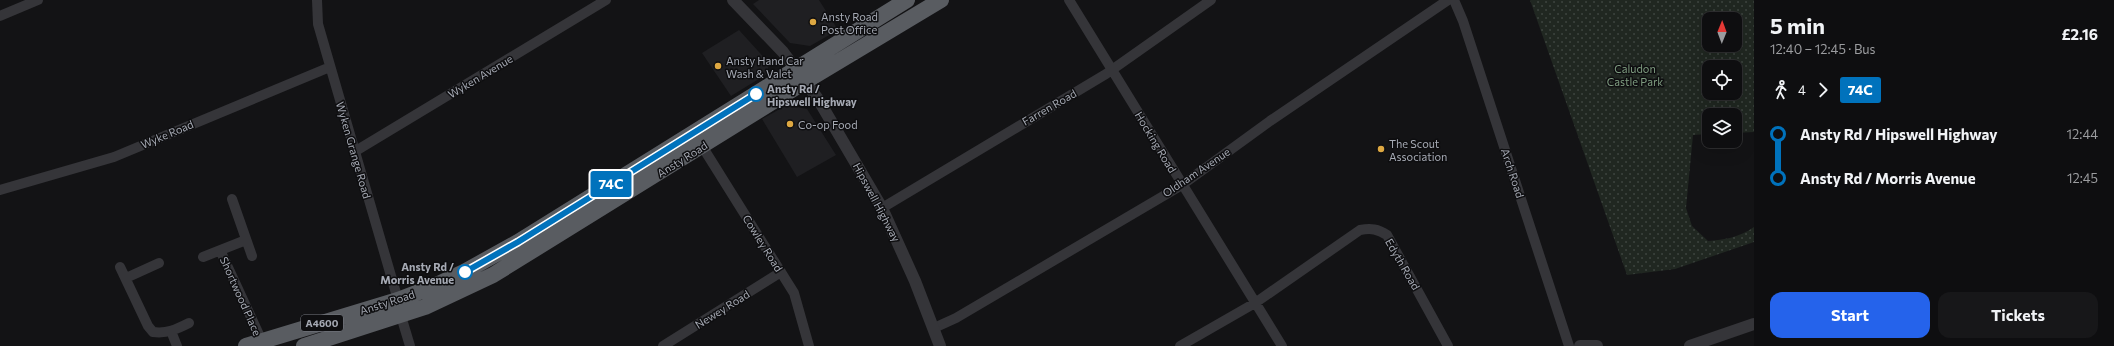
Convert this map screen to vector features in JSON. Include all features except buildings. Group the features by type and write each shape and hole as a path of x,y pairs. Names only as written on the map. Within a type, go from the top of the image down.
{"highway":[{"name":"Ansty Road","path":"246,346 398,300 432,288 464,272 513,244 907,0"},
{"name":"Ansty Road","path":"304,346 401,316 425,307 493,275 806,81 941,0"}],"street":[{"path":"0,16 38,0"},
{"name":"Wyken Grange Road","path":"317,0 318,24 398,300"},
{"name":"Wyken Avenue","path":"354,152 606,0"},
{"name":"Hipswell Highway","path":"732,0 796,68 818,99 882,208 934,328 940,346"},
{"name":"Hocking Road","path":"1069,0 1282,346"},
{"name":"Farren Road","path":"882,208 1112,70 1211,0"},
{"name":"Oldham Avenue","path":"934,328 956,318 1182,184 1270,121 1448,0"},
{"name":"Arch Road","path":"1454,0 1463,21 1554,296 1569,346"},
{"name":"Wyke Road","path":"0,190 114,157 273,89 330,67"},
{"name":"Cowley Road","path":"702,146 781,272 798,304 810,346"},
{"path":"232,199 252,256"},
{"name":"Edyth Road","path":"1180,346 1255,303 1360,230 1369,229 1379,230 1387,235 1448,346"},
{"name":"Shortwood Place","path":"203,257 246,240"},
{"name":"Shortwood Place","path":"220,250 262,341"},
{"path":"126,278 159,263"},
{"path":"120,267 153,332 163,333 189,323"},
{"name":"Newey Road","path":"663,346 781,272"},
{"path":"401,316 410,346"},
{"path":"1690,346 1754,324"},
{"path":"171,331 176,346"},
{"path":"1580,346 1597,346"}],"shaded area":[{"path":"759,0 819,0 838,30 810,46 790,43 753,4"},
{"path":"739,30 769,63 767,74 731,96 702,53"},
{"path":"787,105 807,109 836,155 797,177 762,119"}],"green space":[{"name":"Caludon Castle Park","path":"1530,0 1754,0 1754,132 1742,133 1742,108 1702,108 1702,134 1693,135 1686,208 1692,226 1708,241 1732,237 1754,227 1754,242 1675,269 1627,275"}],"bus line":[{"name":"74C","path":"465,272 518,242 756,94"}],"place":[{"name":"Ansty Road Post Office","path":"813,22"},
{"name":"Ansty Hand Car Wash & Valet","path":"718,66"},
{"name":"Ansty Rd / Hipswell Highway","path":"756,94"},
{"name":"Co-op Food","path":"790,124"},
{"name":"The Scout Association","path":"1381,149"},
{"name":"Ansty Rd / Morris Avenue","path":"465,272"}]}
